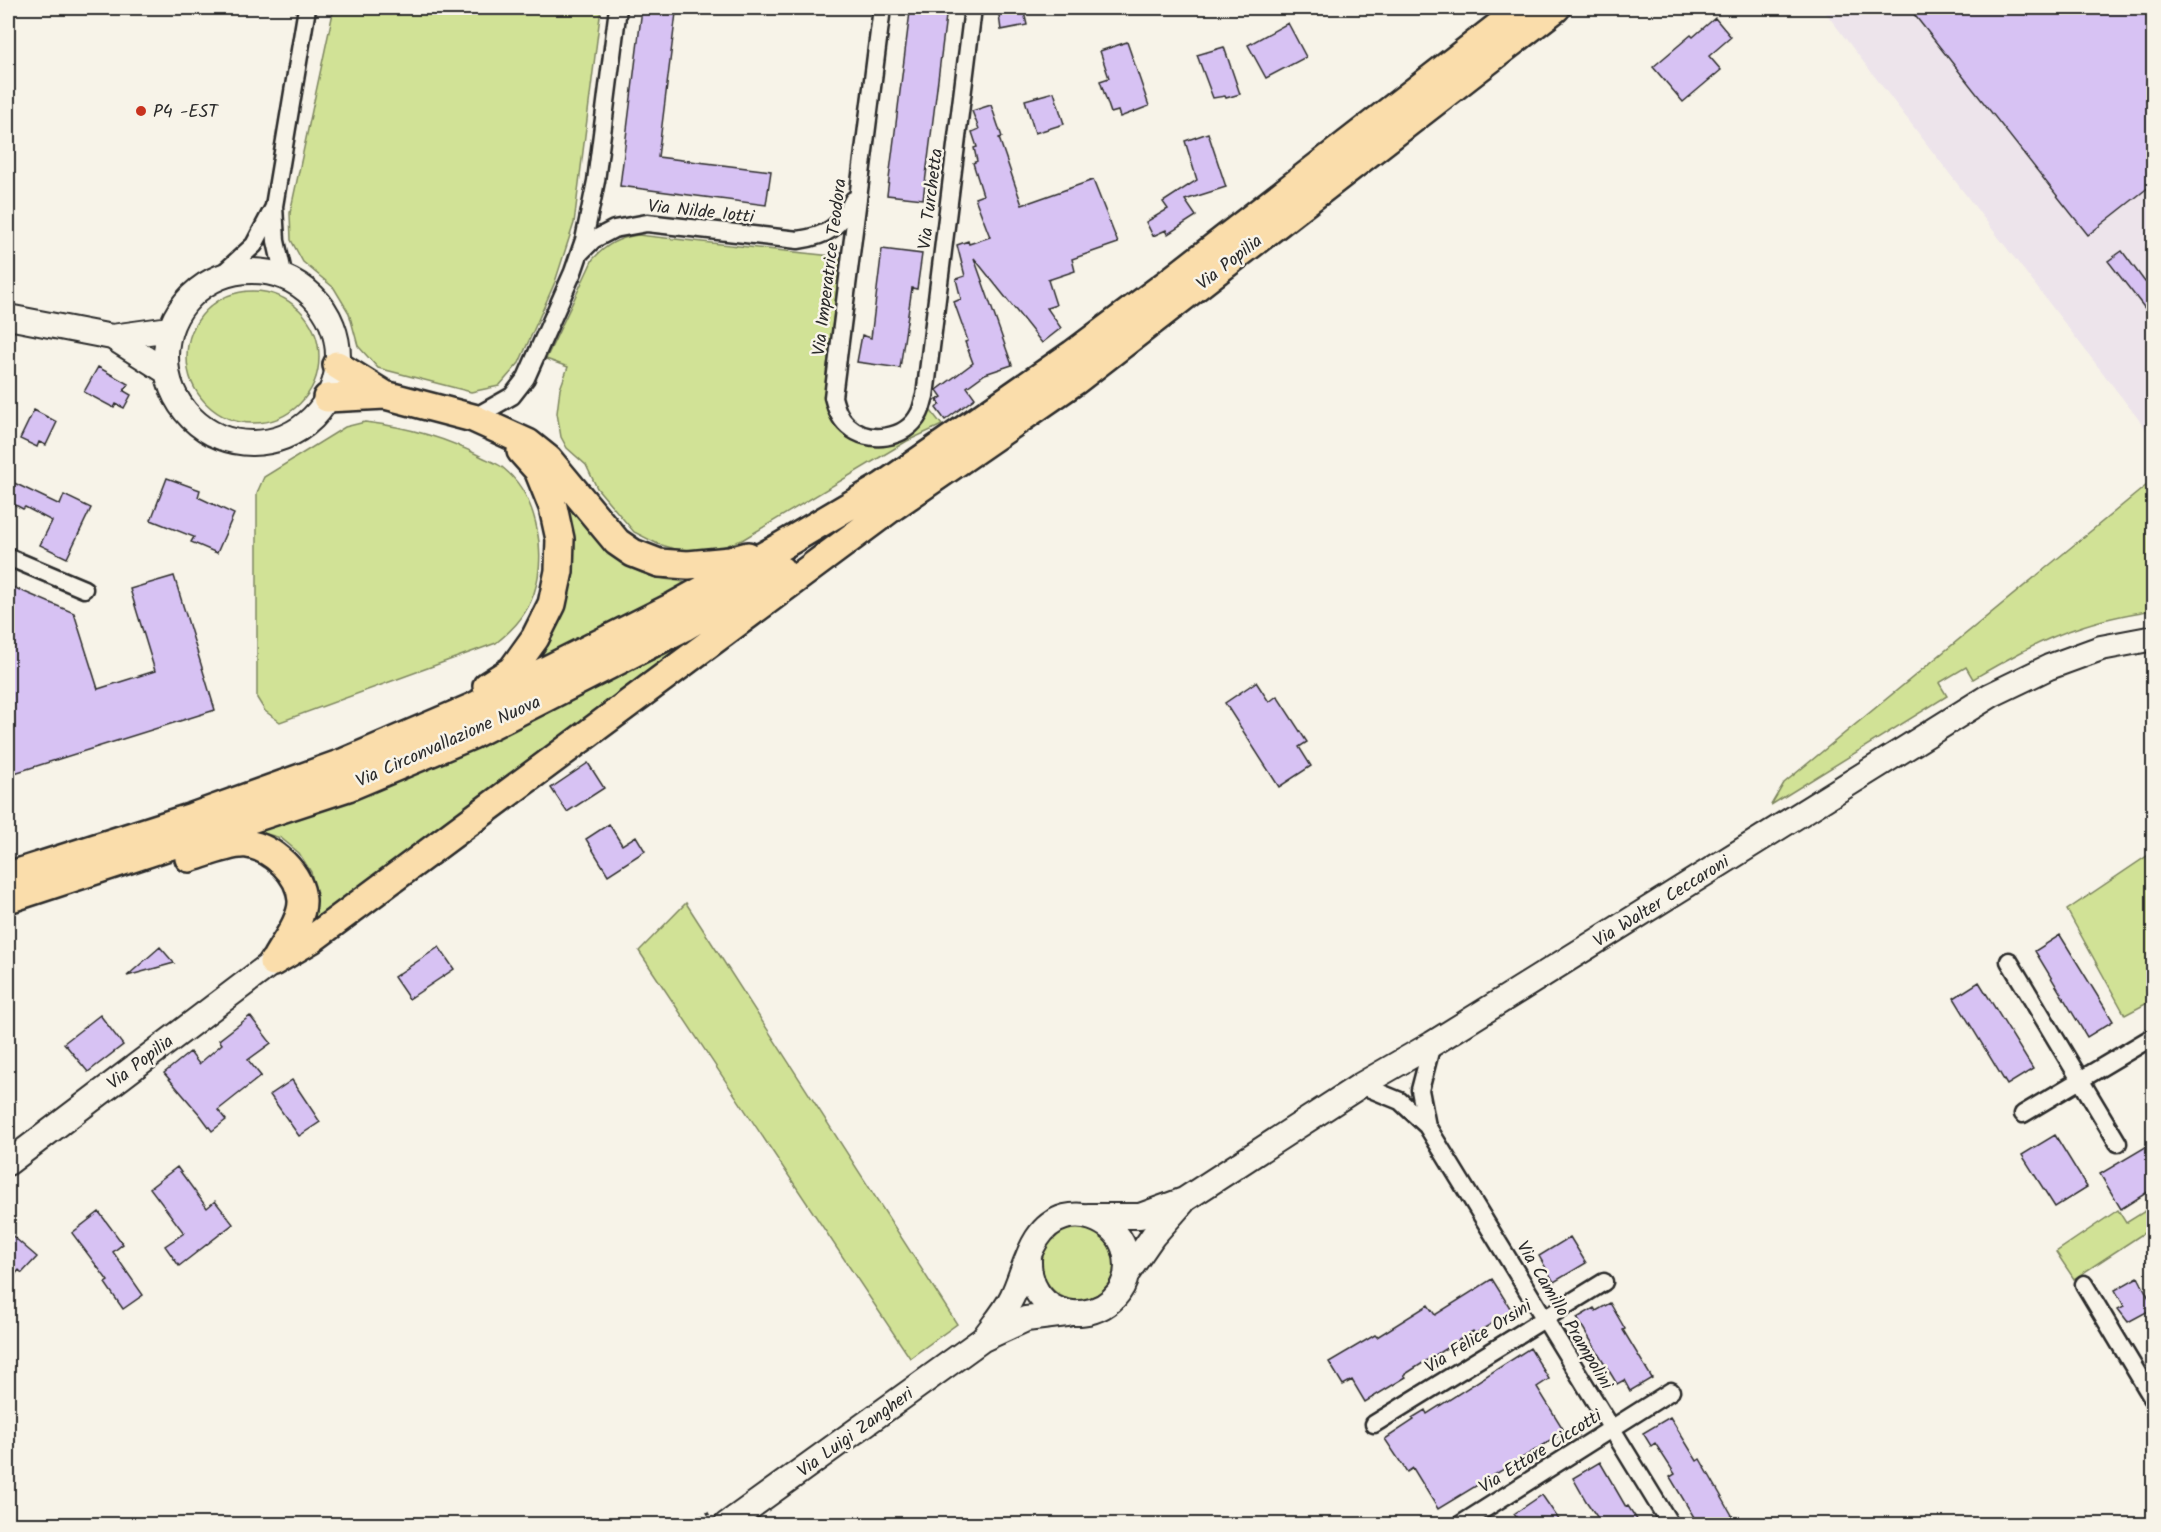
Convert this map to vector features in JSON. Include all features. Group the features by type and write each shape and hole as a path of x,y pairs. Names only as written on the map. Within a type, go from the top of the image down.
{"main road":[{"name":"Via Popilia","path":"888,496 1159,290 1522,8"},
{"name":"Via Popilia","path":"888,496 1075,381 1556,8"},
{"path":"338,365 385,394 473,418 528,443 548,459 617,542 633,553 659,563 688,565 730,561 778,548"},
{"path":"327,398 385,394"},
{"path":"345,762 512,670 540,630 552,604 559,571 560,539 553,507 538,470 507,434"},
{"name":"Via Circonvallazione Nuova","path":"12,890 192,816 345,762 471,708 674,606 778,548 888,496"},
{"name":"Via Circonvallazione Nuova","path":"12,890 348,787 472,735 684,627 888,496"},
{"path":"273,962 312,939 888,496"},
{"path":"12,890 118,879 220,849 246,844 271,854 287,865 302,900 295,927 273,962"}],"street":[{"path":"284,277 276,241 274,206 307,8"},
{"path":"579,254 596,181 618,8"},
{"name":"Via Imperatrice Teodora","path":"882,8 833,397 838,413 848,426 860,434 879,438 893,435 908,427 919,414 925,396"},
{"name":"Via Turchetta","path":"925,396 973,8"},
{"name":"Via Nilde Iotti","path":"473,418 512,396 526,378 579,254 593,240 614,228 647,223 798,240 820,237 834,228 847,213 859,185"},
{"path":"218,278 240,271 263,271 284,277 308,291 326,312 336,338 338,365 334,382 327,398 311,419 290,434 264,442 238,442 213,434 191,418 176,397 167,372 166,350 170,329 182,308 198,290 218,278 254,245 274,206"},
{"path":"8,317 112,337 170,329"},
{"path":"112,337 167,372"},
{"path":"8,557 84,589"},
{"name":"Via Walter Ceccaroni","path":"1029,1255 1035,1240 1045,1228 1058,1220 1073,1215 1140,1216 1184,1200 1361,1085 1432,1044 1991,695 2049,667 2101,648 2154,638"},
{"name":"Via Popilia","path":"8,1163 273,962"},
{"path":"2009,962 2118,1143"},
{"path":"2023,1114 2154,1036"},
{"name":"Via Camillo Prampolini","path":"1427,1126 1420,1090 1432,1044"},
{"name":"Via Camillo Prampolini","path":"1361,1085 1400,1101 1427,1126 1670,1524"},
{"name":"Via Walter Ceccaroni","path":"1067,1314 1083,1314 1098,1310 1111,1302 1121,1290 1126,1275 1153,1236 1184,1200"},
{"path":"1088,1216 1102,1222 1114,1232 1123,1245 1127,1260 1126,1275"},
{"path":"1029,1255 1032,1285 1041,1298 1053,1308 1067,1314"},
{"name":"Via Luigi Zangheri","path":"983,1339 1011,1299 1029,1255"},
{"name":"Via Felice Orsini","path":"1374,1424 1604,1282"},
{"path":"2084,1284 2154,1401"},
{"name":"Via Luigi Zangheri","path":"728,1524 983,1339 1026,1320 1067,1314"},
{"name":"Via Ettore Ciccotti","path":"1461,1524 1671,1391"}],"shaded area":[{"path":"1822,8 2153,8 2153,438"}],"green space":[{"path":"334,8 601,8 574,223 555,282 519,363 499,386 471,392 378,368 358,346 349,313 334,288 303,262 291,240 290,213"},
{"path":"638,235 841,257 826,368 828,399 836,417 842,426 857,439 876,445 894,443 909,436 931,411 942,425 907,441 742,540 714,550 689,553 658,544 634,532 597,488 586,465 567,448 561,437 557,413 560,389 568,367 546,359 593,259 613,243"},
{"path":"253,291 278,296 290,302 308,320 314,332 319,357 314,382 308,394 290,412 278,418 253,423 228,418 216,412 198,394 192,382 187,357 192,332 198,320 216,302 228,296"},
{"path":"365,422 440,438 502,467 515,479 525,494 537,529 539,567 536,585 531,601 520,619 496,643 280,722 265,711 257,698 257,493 264,477 345,427"},
{"path":"2153,480 2153,610 2105,619 2063,633 1973,679 1966,667 1939,683 1947,696 1771,805 1784,783"},
{"path":"560,493 589,530 623,563 651,576 684,582 685,585 537,661 534,657 564,609 571,581 573,554 571,528"},
{"path":"672,651 675,655 312,927 316,898 311,872 299,853 281,838 259,832 259,828 473,744"},
{"path":"2153,852 2153,1000 2125,1015 2067,910"},
{"path":"686,903 957,1324 910,1358 639,951"},
{"path":"2153,1206 2153,1227 2074,1279 2056,1252 2118,1210 2126,1223"},
{"path":"1078,1228 1092,1231 1104,1238 1111,1250 1114,1264 1111,1278 1104,1290 1092,1297 1078,1300 1064,1297 1052,1290 1045,1278 1042,1264 1045,1250 1052,1238 1064,1231"}],"building":[{"path":"998,8 1023,8 1027,25 1001,30"},
{"path":"1909,8 2154,8 2154,183 2088,235"},
{"path":"642,9 676,13 658,157 771,171 766,205 620,186"},
{"path":"910,12 946,16 923,199 887,195"},
{"path":"1715,18 1731,37 1709,56 1721,70 1683,102 1653,67"},
{"path":"1288,23 1306,57 1266,78 1248,45"},
{"path":"1127,42 1149,106 1120,117 1118,111 1111,113 1100,81 1109,78 1100,51"},
{"path":"1224,47 1240,94 1226,98 1225,96 1213,98 1197,55"},
{"path":"1054,92 1064,124 1035,133 1025,100"},
{"path":"991,105 1002,137 999,138 1022,205 1093,180 1118,243 1072,259 1075,271 1048,280 1056,305 1047,308 1061,328 1042,343 974,258 1012,365 985,374 967,387 975,398 945,420 936,408 940,404 937,400 942,397 937,390 973,363 954,302 961,299 956,279 965,276 957,245 968,241 969,244 990,237 975,198 983,195 973,163 977,161 974,148 977,147 972,132 979,129 972,111"},
{"path":"1208,133 1226,187 1185,200 1196,216 1168,234 1166,230 1153,236 1146,222 1168,209 1163,202 1197,180 1185,141"},
{"path":"882,249 922,254 917,289 912,288 900,368 857,362 862,335 871,338"},
{"path":"2122,251 2145,282 2154,276 2154,320 2108,261"},
{"path":"98,367 128,384 124,391 131,395 124,408 116,404 114,408 84,392"},
{"path":"34,410 57,422 46,445 39,442 37,447 20,439"},
{"path":"167,478 200,490 198,497 234,514 217,553 191,542 194,537 151,520"},
{"path":"8,480 60,505 64,495 91,508 67,558 40,545 52,521 8,501"},
{"path":"174,576 215,710 8,775 8,585 74,613 98,689 155,671 130,589"},
{"path":"1256,682 1269,702 1277,696 1307,742 1299,747 1311,766 1279,787 1225,703"},
{"path":"588,763 604,788 567,812 551,788"},
{"path":"609,824 622,845 636,836 645,851 608,875 586,839"},
{"path":"2060,935 2113,1021 2087,1037 2035,951"},
{"path":"160,947 174,963 127,976"},
{"path":"439,947 454,969 409,999 394,977"},
{"path":"1979,982 2033,1069 2007,1085 1954,998"},
{"path":"100,1015 123,1045 88,1072 64,1043"},
{"path":"250,1016 271,1043 248,1060 261,1076 218,1110 226,1120 212,1131 164,1073 190,1052 199,1064 222,1044 219,1040"},
{"path":"292,1080 320,1122 299,1136 270,1095"},
{"path":"2055,1135 2087,1187 2055,1207 2022,1155"},
{"path":"2154,1142 2154,1188 2121,1209 2100,1174"},
{"path":"177,1167 207,1208 215,1201 233,1224 179,1266 165,1246 184,1233 150,1188"},
{"path":"99,1212 123,1244 113,1252 143,1295 123,1309 105,1283 108,1281 72,1233"},
{"path":"8,1232 37,1257 22,1273 19,1270 8,1283"},
{"path":"1570,1237 1586,1263 1554,1282 1539,1256"},
{"path":"2138,1277 2154,1308 2128,1322 2118,1309 2124,1306 2115,1290"},
{"path":"1492,1279 1512,1311 1475,1334 1473,1331 1365,1402 1352,1380 1343,1385 1329,1362 1375,1335 1377,1337 1428,1305 1435,1315"},
{"path":"1610,1303 1625,1329 1623,1330 1652,1378 1630,1391 1624,1380 1617,1384 1577,1318 1594,1308 1596,1311"},
{"path":"1530,1348 1549,1379 1537,1387 1565,1432 1438,1509 1413,1468 1407,1472 1385,1439 1414,1420 1412,1418 1425,1410 1427,1414"},
{"path":"1670,1417 1697,1461 1700,1459 1737,1524 1698,1524 1670,1477 1675,1474 1655,1443 1651,1446 1643,1433"},
{"path":"1600,1462 1626,1507 1628,1506 1640,1524 1602,1524 1586,1501 1573,1478"},
{"path":"1542,1495 1562,1524 1521,1524 1514,1514"}],"place":[{"name":"P4 -EST","path":"141,111"}]}
